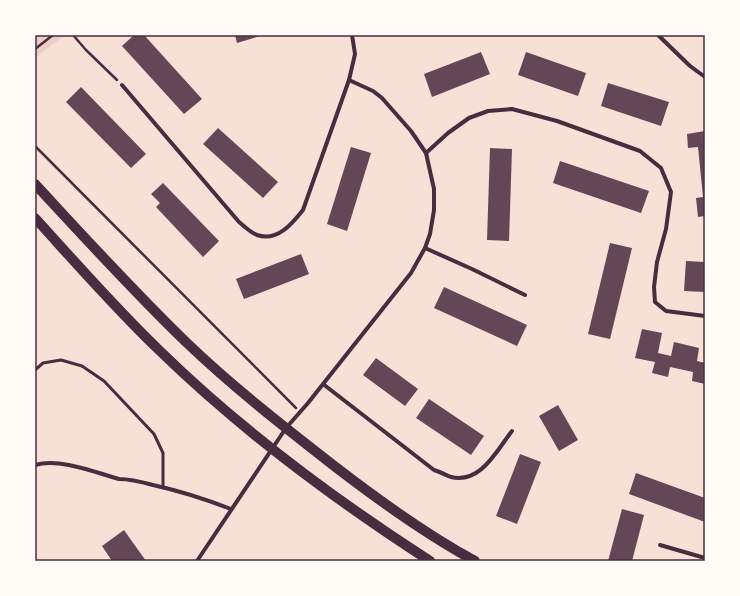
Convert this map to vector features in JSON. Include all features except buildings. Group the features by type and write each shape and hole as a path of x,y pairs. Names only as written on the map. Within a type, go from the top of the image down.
{"main road":[{"path":"35,184 140,297 188,344 286,428 359,485 414,523 475,561"},
{"path":"35,218 112,302 160,351 197,385 272,448 332,495 386,533 430,561"}],"street":[{"path":"122,85 239,222 256,235 268,237 280,233 293,223 303,210 349,80 355,54 352,35"},
{"path":"658,35 690,66 705,77"},
{"path":"197,561 286,428 411,273 425,248 430,234 434,210 433,184 426,153 411,130 382,98 373,91 349,80"},
{"path":"426,153 448,133 469,118 488,111 512,109 557,121 640,151 661,168 672,192 666,229 657,262 654,287 655,302 666,311 705,316"},
{"path":"425,248 472,269 525,296"},
{"path":"323,384 434,470 452,477 470,477 483,469 512,431"},
{"path":"35,465 42,463 63,464 119,479 128,479 163,487 199,497 231,509"},
{"path":"660,546 705,558"}],"lane":[{"path":"35,364 36,369 43,364 61,360 82,366 104,381 154,434 163,453 163,487"}],"path":[{"path":"35,49 53,35"},
{"path":"73,35 86,50 122,85"},
{"path":"35,146 300,412"}],"shaded area":[{"path":"35,35 65,35 35,58"}]}
